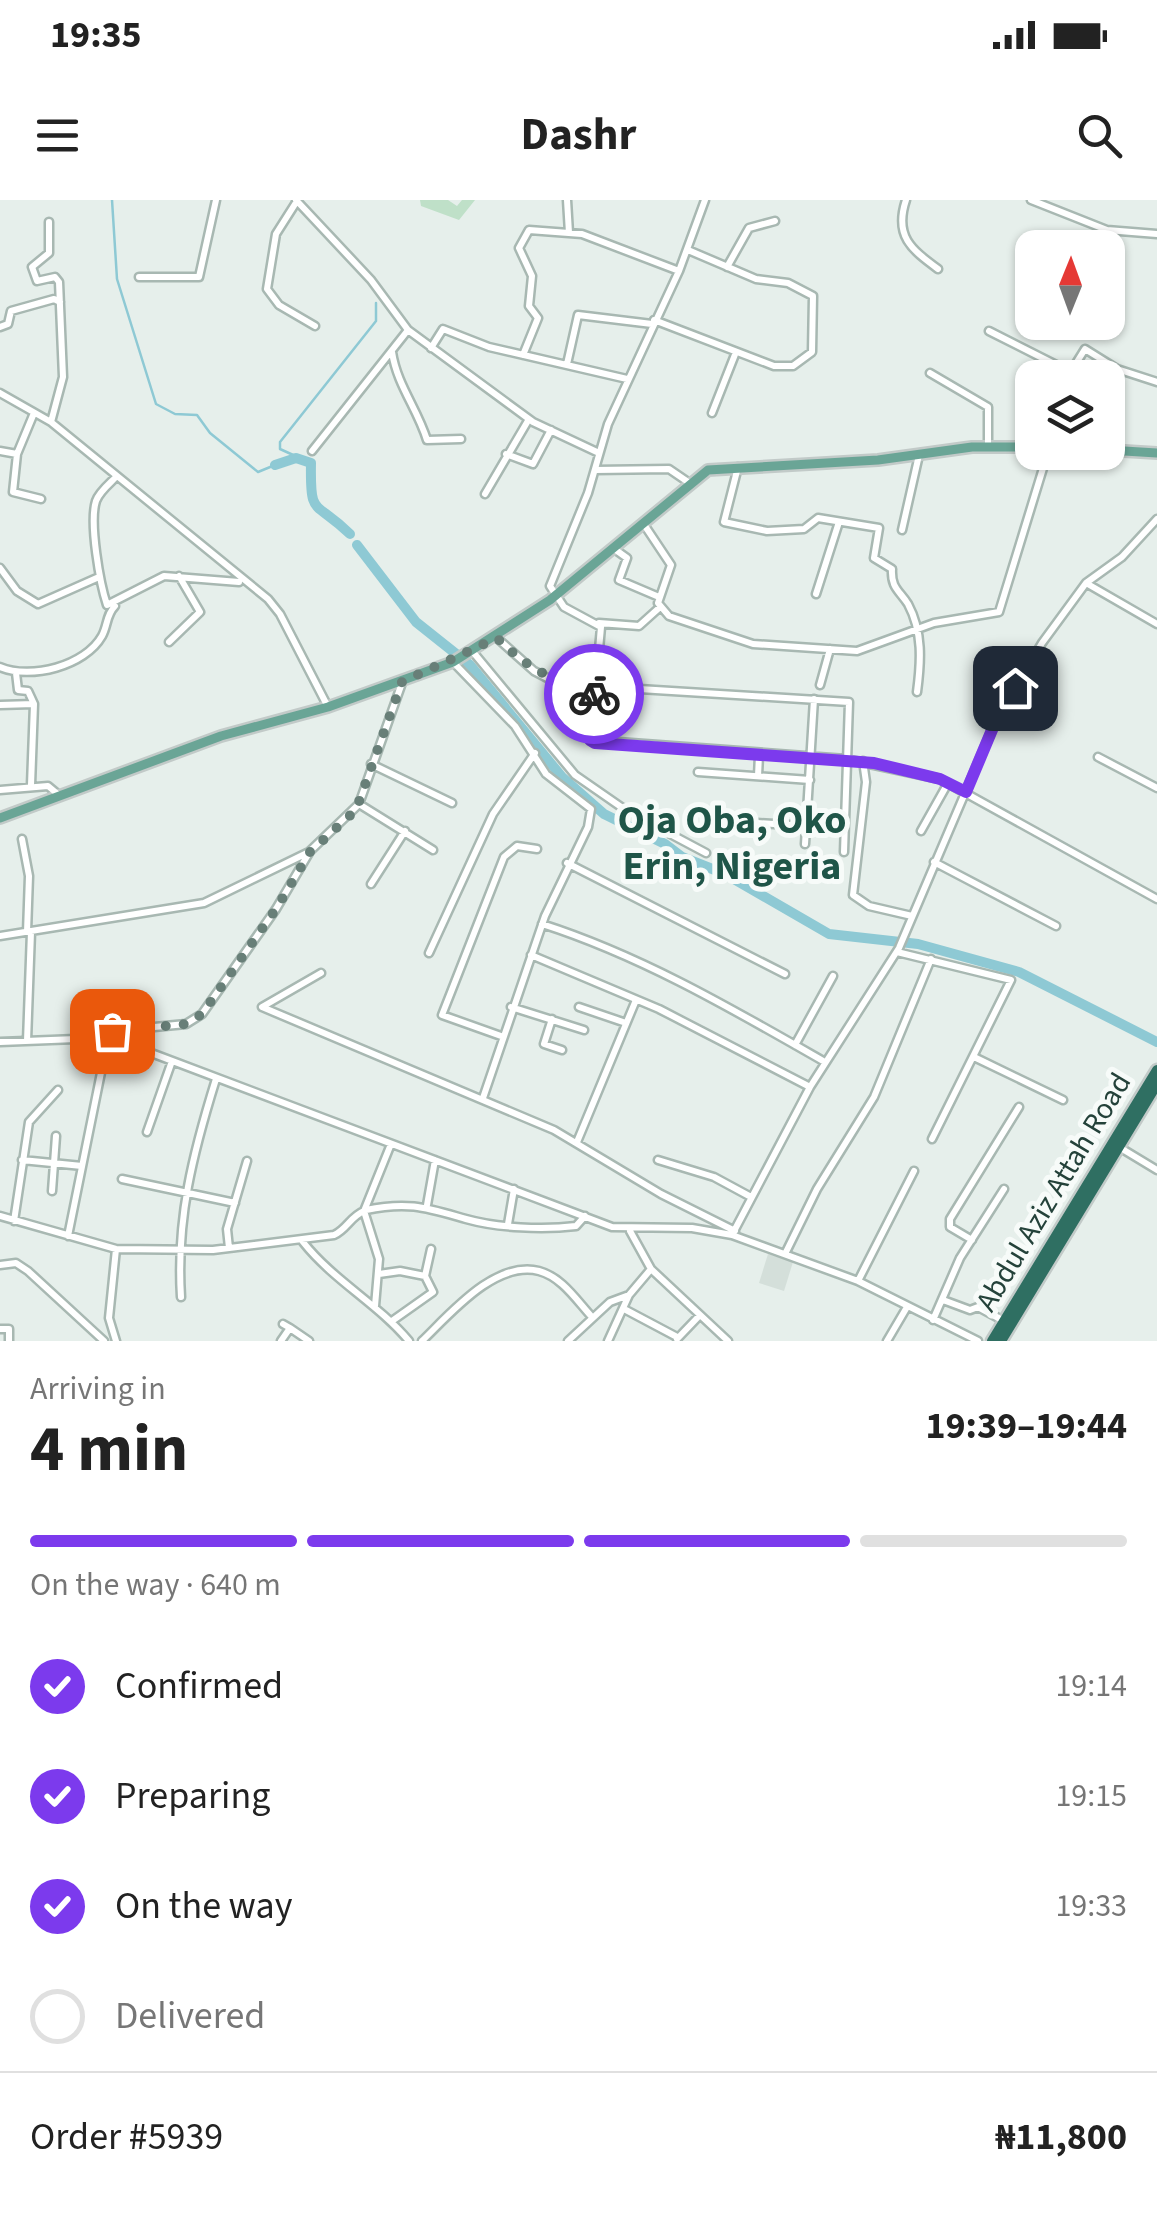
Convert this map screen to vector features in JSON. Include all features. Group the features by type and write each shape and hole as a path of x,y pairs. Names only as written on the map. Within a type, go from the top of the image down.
{"highway":[{"name":"Abdul Aziz Attah Road","path":"992,1341 1157,1070"},
{"name":"Abdul Aziz Attah Road","path":"1001,1341 1157,1084"}],"main road":[{"path":"0,818 221,736 328,707 455,661 497,638 556,595 688,482 708,470 1015,447"},
{"path":"1125,451 1157,453"}],"street":[{"path":"139,277 200,278 216,200"},
{"path":"315,326 278,305 267,289 276,234 296,200 371,280 382,301 408,330 529,420 600,453"},
{"path":"568,200 570,233"},
{"path":"643,522 671,565 659,608 640,626 599,623 564,608 550,586 555,571 627,379 679,271 705,200"},
{"path":"906,200 900,224 908,246 938,269"},
{"path":"1031,200 1107,230 1157,234"},
{"path":"727,267 749,228 774,221"},
{"path":"49,222 49,253 32,267 36,281 57,278 61,303 63,378 51,422"},
{"path":"523,355 538,318 528,306 532,276 520,255 520,240 534,229 582,234 679,271"},
{"path":"566,364 578,315 653,322 784,367 809,358 815,299 788,282 756,279 688,250"},
{"path":"0,327 10,322 11,310 54,299 61,303"},
{"path":"431,348 443,328 523,355 627,379"},
{"path":"312,452 408,330"},
{"path":"989,331 1042,360"},
{"path":"1078,360 1085,349 1103,360"},
{"path":"392,350 396,380 418,414 427,440 461,439"},
{"path":"712,414 736,352"},
{"path":"930,372 988,407 988,447"},
{"path":"1125,372 1157,382"},
{"path":"0,392 51,422 280,614 328,707"},
{"path":"34,413 11,475 13,492 41,499"},
{"path":"485,494 529,420"},
{"path":"506,454 534,464 550,430"},
{"path":"0,451 17,454"},
{"path":"902,530 919,454"},
{"path":"738,466 724,522 768,532 804,530 818,518 879,528 874,558 891,568 892,586 908,605 917,631 922,659 918,692"},
{"path":"595,470 669,470 688,482"},
{"path":"659,608 669,616 753,644 857,651 1000,610 1043,470"},
{"path":"116,476 95,503 98,578 108,604 157,579 179,576 242,582"},
{"path":"733,1233 810,1087 898,950 997,718 1042,643 1086,583 1122,557 1157,520"},
{"path":"816,594 839,522"},
{"path":"613,548 626,558 619,580 659,597"},
{"path":"0,568 17,591 38,604 98,578"},
{"path":"169,642 200,612 179,576"},
{"path":"1086,583 1157,624"},
{"path":"0,667 16,673 38,674 86,653 101,637 109,612 122,599"},
{"path":"599,623 590,740 595,743 846,759 911,770 966,792 1157,899"},
{"path":"497,638 560,684 849,702 844,852"},
{"path":"820,685 830,649"},
{"path":"473,652 575,775 624,809 645,814 659,828 706,853"},
{"path":"455,661 535,753 546,774 590,808 588,827 567,862 511,1007 483,1098"},
{"path":"16,673 18,690 28,691 34,704 31,784"},
{"path":"68,1236 88,1117 112,1031 186,1024 202,1014 276,909 310,852 359,804 402,682"},
{"path":"805,844 814,699"},
{"path":"0,705 34,704"},
{"path":"429,953 493,814 535,753"},
{"path":"758,776 759,755"},
{"path":"1098,756 1157,788"},
{"path":"864,762 866,782 853,896 869,906 912,916"},
{"path":"371,764 452,803"},
{"path":"698,772 810,780"},
{"path":"0,790 31,784 53,787 60,796"},
{"path":"922,831 948,784"},
{"path":"359,804 433,850"},
{"path":"757,823 806,826"},
{"path":"371,884 405,831"},
{"path":"22,839 29,876 28,1040"},
{"path":"502,1036 442,1015 504,857 517,846 537,849"},
{"path":"0,936 204,903 310,852"},
{"path":"567,862 785,974"},
{"path":"934,862 1056,926"},
{"path":"542,924 638,962 825,1062"},
{"path":"898,950 1011,980 932,1139"},
{"path":"531,955 636,1000 810,1087"},
{"path":"786,1252 817,1190 874,1098 931,959"},
{"path":"321,973 262,1006 483,1098 577,1142 733,1233 858,1281 978,1341"},
{"path":"796,1045 833,976"},
{"path":"577,1142 602,1088 623,1022 636,1000"},
{"path":"511,1007 584,1030"},
{"path":"579,1007 623,1022"},
{"path":"552,1019 544,1044 562,1050"},
{"path":"0,1042 108,1043 172,1061 630,1230 692,1228 733,1233"},
{"path":"974,1057 1063,1100"},
{"path":"147,1132 172,1061"},
{"path":"181,1297 178,1252 184,1190 216,1079"},
{"path":"14,1221 29,1122 58,1090"},
{"path":"972,1240 950,1227 950,1219 1019,1107"},
{"path":"52,1191 56,1136"},
{"path":"375,1306 379,1274 365,1210 391,1144"},
{"path":"1120,1147 1157,1170"},
{"path":"22,1160 82,1166"},
{"path":"426,1205 435,1160"},
{"path":"658,1160 714,1177 750,1197"},
{"path":"229,1248 227,1232 247,1161"},
{"path":"858,1281 914,1170"},
{"path":"122,1180 235,1203"},
{"path":"508,1224 514,1189"},
{"path":"933,1320 972,1240 1004,1189"},
{"path":"0,1216 116,1249 178,1252 303,1242 341,1232 347,1220 365,1210 426,1205 465,1219 571,1227 585,1216"},
{"path":"630,1230 651,1269 728,1341"},
{"path":"303,1242 350,1292 375,1306 409,1341"},
{"path":"116,1249 109,1318 116,1341"},
{"path":"392,1321 433,1292 425,1276 431,1249"},
{"path":"0,1265 16,1263 28,1270 104,1341"},
{"path":"608,1341 626,1310 629,1295 651,1269"},
{"path":"379,1274 400,1270 425,1276"},
{"path":"422,1341 485,1282 535,1270 560,1282 592,1317"},
{"path":"568,1341 610,1302 629,1295"},
{"path":"943,1300 970,1310 978,1307 1004,1321"},
{"path":"887,1341 907,1308"},
{"path":"626,1310 676,1339 700,1315"},
{"path":"281,1341 287,1326 309,1341"},
{"path":"0,1328 9,1329 8,1341"}],"shaded area":[{"path":"768,1254 793,1262 784,1291 759,1283"}],"green space":[{"path":"420,200 448,200 457,206 462,200 475,200 459,220 421,206"}],"waterway":[{"path":"112,200 117,279 156,404 175,414 197,415 210,433 258,472 275,465"},
{"path":"302,459 280,449 280,442 376,321 376,303"},
{"path":"275,465 296,458 311,463 313,500 350,534"},
{"path":"357,545 416,622 470,665 562,777 604,814 665,844 682,857 725,874 829,934 918,944 1019,972 1157,1042"}],"way so far":[{"path":"112,1031 186,1024 202,1014 276,909 310,852 356,810 402,682 453,662 497,638 534,671 560,684 594,686 594,694"}],"district":[{"name":"Oja Oba, Oko Erin, Nigeria","path":"732,842"}],"route":[{"path":"594,694 590,740 595,743 846,759 911,770 966,792 997,718 1015,688"}]}
